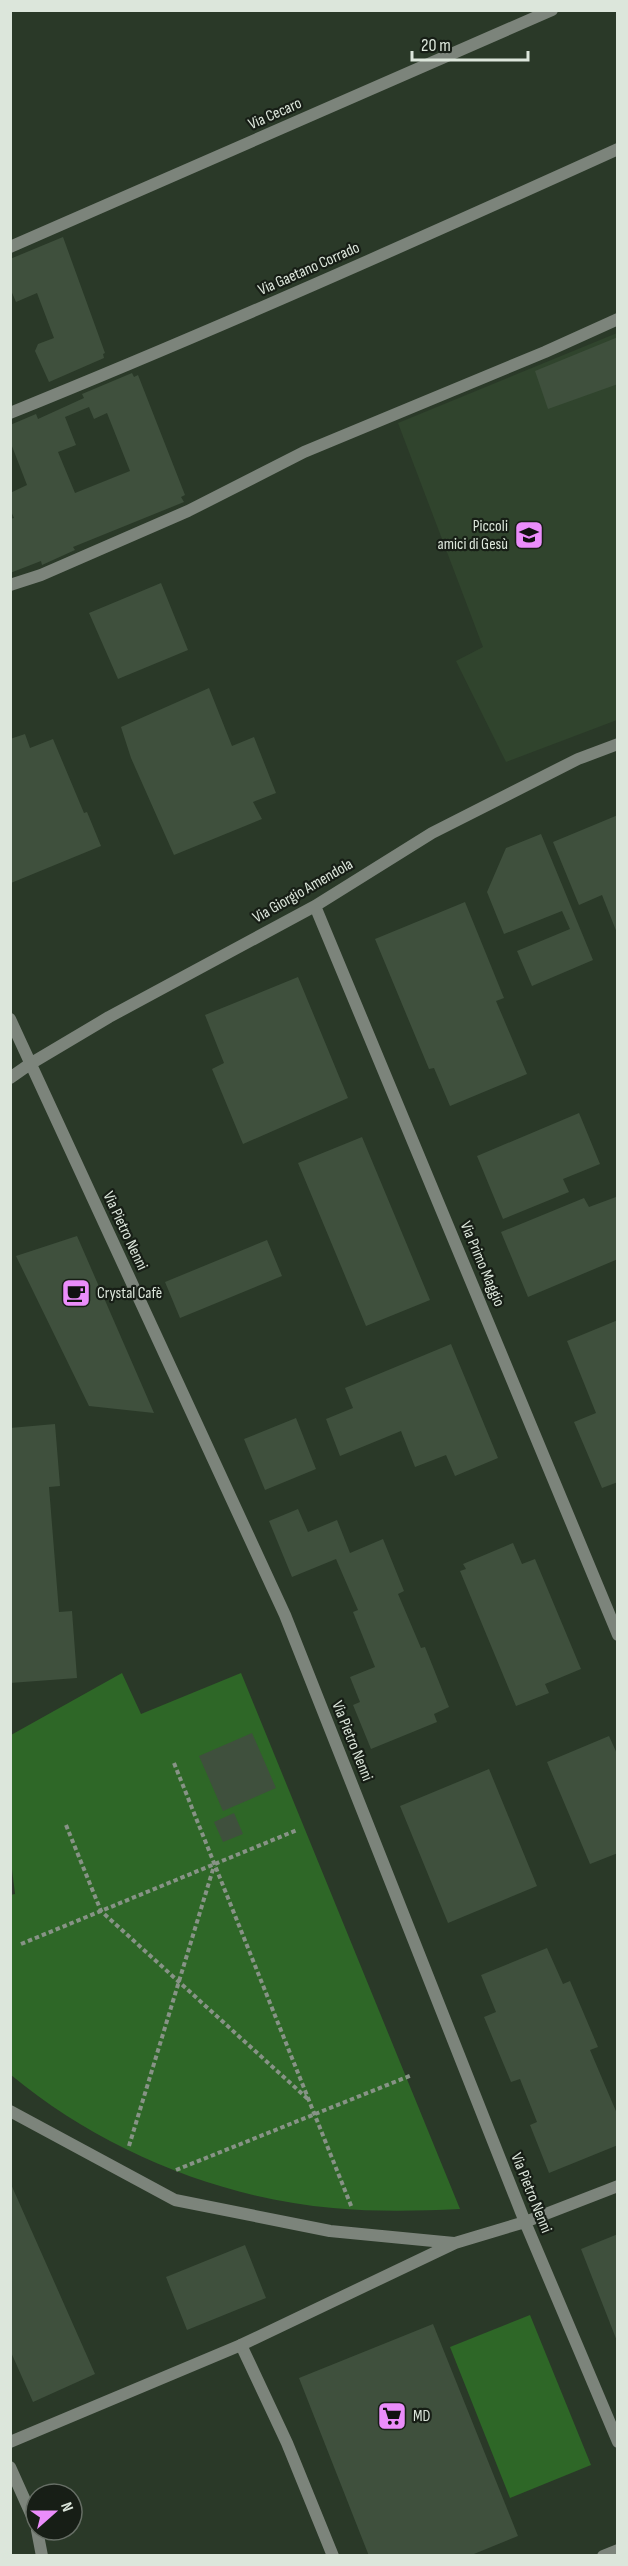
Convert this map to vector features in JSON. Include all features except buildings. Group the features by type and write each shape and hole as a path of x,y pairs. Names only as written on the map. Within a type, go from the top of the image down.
{"street":[{"name":"Via Cecaro","path":"10,247 552,10"},
{"name":"Via Gaetano Corrado","path":"10,413 118,369 393,250 618,149"},
{"path":"10,585 41,576 188,511 304,452 618,320"},
{"name":"Via Giorgio Amendola","path":"10,1078 108,1017 315,906 432,833 578,759 618,744"},
{"name":"Via Primo Maggio","path":"315,906 618,1635"},
{"name":"Via Pietro Nenni","path":"10,1019 285,1615 525,2222 618,2442"},
{"path":"10,2110 175,2200 330,2231 455,2243"},
{"path":"10,2442 241,2345 455,2243 525,2222 618,2186"},
{"path":"241,2345 287,2443 333,2556"},
{"path":"10,2467 24,2498"},
{"path":"603,2556 618,2550"}],"path":[{"path":"174,1763 354,2216"},
{"path":"66,1825 101,1911 310,2101"},
{"path":"21,1944 297,1830"},
{"path":"127,2156 177,1982 215,1864"},
{"path":"168,2173 412,2076"}],"shaded area":[{"name":"Piccoli amici di Gesù","path":"617,333 617,720 506,762 456,661 483,647 398,423"}],"green space":[{"path":"122,1673 141,1714 241,1673 460,2209 397,2211 333,2208 247,2193 204,2181 162,2166 83,2126 46,2102 11,2075 10,1895 15,1894 10,1853 11,1735"},
{"path":"530,2315 591,2465 510,2498 450,2347"}],"place":[{"name":"Piccoli amici di Gesù","path":"529,535"},
{"name":"Crystal Cafè","path":"76,1293"},
{"name":"MD","path":"392,2416"}]}
